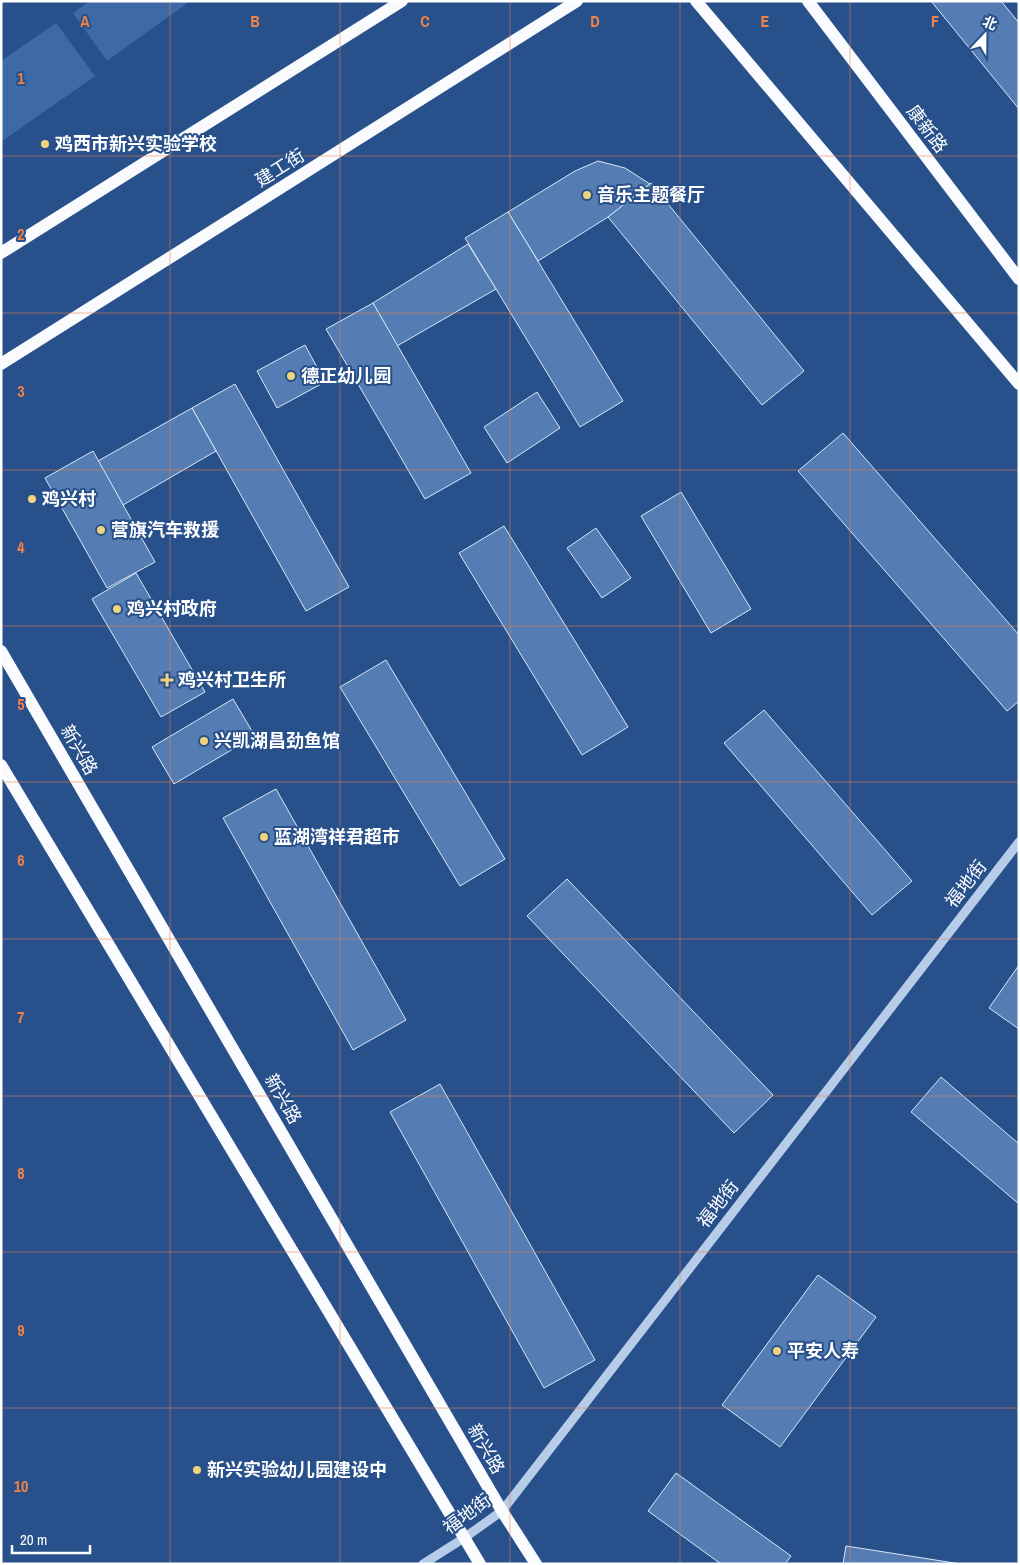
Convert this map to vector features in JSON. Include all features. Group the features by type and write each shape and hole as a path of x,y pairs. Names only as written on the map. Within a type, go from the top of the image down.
{"main road":[{"path":"1,253 402,1"},
{"name":"建工街","path":"1,364 577,1"},
{"path":"696,1 1019,384"},
{"name":"康新路","path":"808,1 1019,279"},
{"name":"新兴路","path":"1,651 502,1511 536,1564"},
{"path":"1,765 480,1564"}],"street":[{"name":"福地街","path":"423,1564 502,1511 1019,842"}],"shaded area":[{"path":"90,1 190,1 107,61 73,13"},
{"path":"56,23 95,76 1,142 1,61"}],"building":[{"path":"931,1 1001,1 1019,23 1019,109"},
{"path":"598,161 625,168 650,184 608,217 538,261 508,212 575,171"},
{"path":"651,183 804,371 762,405 608,217"},
{"path":"508,212 623,401 580,427 465,238"},
{"path":"468,244 496,289 397,346 373,303"},
{"path":"373,303 471,473 425,499 326,329"},
{"name":"德正幼儿园","path":"305,345 325,382 277,408 257,371"},
{"path":"235,384 349,587 306,611 192,408"},
{"path":"537,392 560,428 507,463 484,427"},
{"path":"192,408 216,451 123,505 98,461"},
{"path":"843,433 1019,635 1019,701 1007,711 798,471"},
{"path":"93,451 155,562 107,588 45,478"},
{"path":"681,492 751,609 711,633 641,516"},
{"path":"504,526 628,727 582,755 459,553"},
{"path":"596,528 631,578 602,598 567,548"},
{"path":"136,573 205,692 161,717 92,599"},
{"path":"386,660 505,859 460,886 340,687"},
{"name":"兴凯湖昌劲鱼馆","path":"233,699 255,736 174,784 152,747"},
{"path":"764,710 912,881 872,915 724,743"},
{"path":"276,789 406,1020 353,1050 223,818"},
{"path":"567,879 773,1095 734,1133 527,916"},
{"path":"1019,965 1019,1029 989,1008"},
{"path":"941,1077 1019,1144 1019,1204 911,1112"},
{"path":"440,1084 595,1360 544,1388 390,1112"},
{"path":"818,1275 876,1317 780,1447 722,1405"},
{"path":"676,1473 791,1556 785,1564 721,1564 648,1511"},
{"path":"846,1546 961,1564 843,1564"}],"place":[{"name":"鸡西市新兴实验学校","path":"45,144"},
{"name":"音乐主题餐厅","path":"587,195"},
{"name":"德正幼儿园","path":"291,376"},
{"name":"鸡兴村","path":"32,499"},
{"name":"营旗汽车救援","path":"101,530"},
{"name":"鸡兴村政府","path":"117,609"},
{"name":"鸡兴村卫生所","path":"167,680"},
{"name":"兴凯湖昌劲鱼馆","path":"204,741"},
{"name":"蓝湖湾祥君超市","path":"264,837"},
{"name":"平安人寿","path":"777,1351"},
{"name":"新兴实验幼儿园建设中","path":"197,1470"}]}
